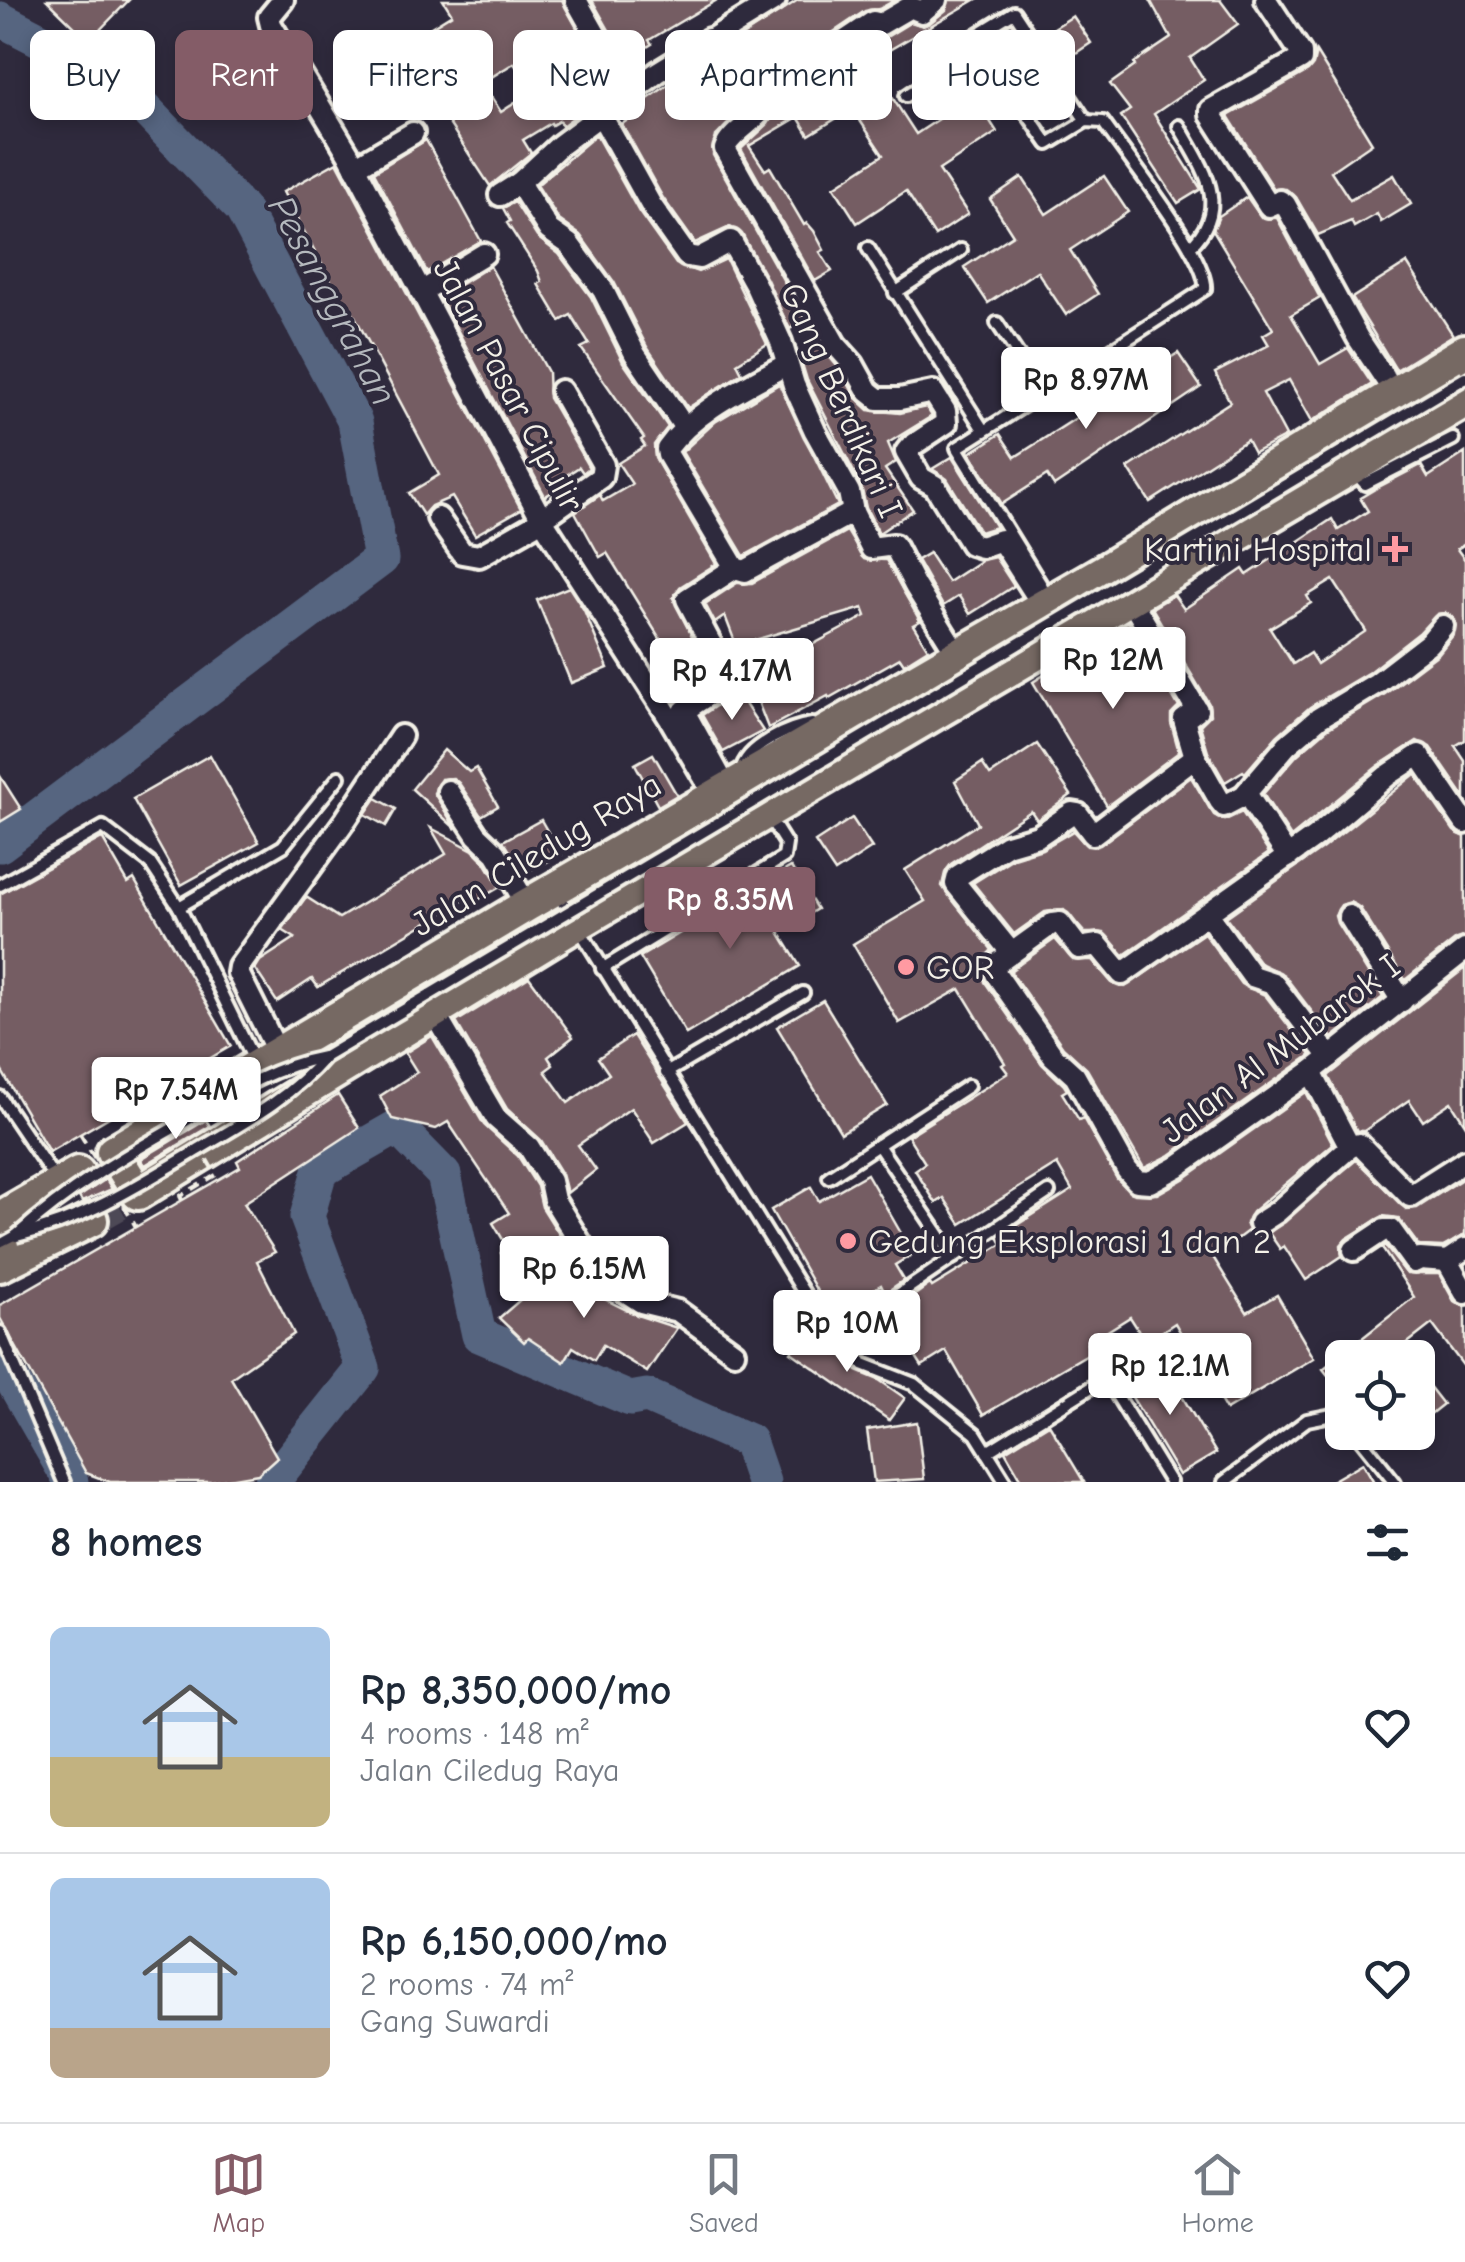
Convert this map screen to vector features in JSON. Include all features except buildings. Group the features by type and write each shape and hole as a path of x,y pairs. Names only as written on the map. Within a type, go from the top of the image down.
{"main road":[{"name":"Jalan Ciledug Raya","path":"434,1012 138,1194 113,1152 727,789 786,743 822,734 1109,568 1396,395 1461,369"},
{"path":"434,1012 1465,400"},
{"path":"1332,434 1353,469"},
{"path":"1109,568 1129,598"},
{"path":"786,743 812,785"},
{"path":"4,1248 68,1179"},
{"path":"4,1248 90,1220"}],"street":[{"name":"Jalan Pasar Cipulir","path":"283,0 269,17 271,25 356,167 542,518 727,789"},
{"path":"576,0 593,30"},
{"path":"724,30 775,0"},
{"path":"861,30 910,7 922,12 936,0"},
{"path":"1266,0 1301,53 1300,59 1211,110 1211,114 1269,206 1280,201 1284,204 1358,338 1396,395"},
{"path":"595,120 510,189 549,230 569,244 603,290 635,354 685,428"},
{"name":"Gang Berdikari I","path":"603,120 651,205 687,256 699,258 730,241 746,264 814,430 849,492 853,512 871,548 894,545 959,656"},
{"path":"753,120 727,141 725,149 835,344 873,396 885,400 934,392 946,423 910,447 906,452 909,459 921,478 935,486 971,544 982,548 1001,540 1047,604"},
{"path":"356,167 413,133"},
{"path":"421,292 484,254"},
{"path":"788,364 734,394 685,428 667,449 668,455 734,568 745,571 853,512"},
{"path":"438,518 453,544 472,557 493,550 603,474 599,458 562,391"},
{"path":"677,715 730,680 687,596 734,568"},
{"path":"1129,598 1197,710 1184,720 1195,757 1224,806 1245,795 1287,745 1318,718 1378,682 1443,626"},
{"path":"268,1061 239,967 401,736"},
{"path":"1195,757 1092,834 1078,814 1072,813 1038,836 1014,842 958,876 956,884 1010,951 1052,924 1060,924 1079,948 1098,945 1120,975 1288,858 1419,755 1465,823"},
{"path":"448,791 477,835 540,897"},
{"path":"1245,795 1288,858"},
{"path":"1208,915 1252,976 1273,983 1330,1057"},
{"path":"1349,916 1402,1000"},
{"name":"Jalan Al Mubarok I","path":"1010,951 994,964 996,974 1053,1056 1074,1076 1126,1170 1137,1181 1150,1182 1311,1072 1465,950"},
{"path":"434,1012 496,1118 530,1147 550,1181 554,1200 600,1275 641,1302 678,1311 734,1352"},
{"path":"1311,1072 1350,1146"},
{"path":"1260,1223 1350,1146 1359,1144 1410,1196 1465,1161"},
{"path":"1354,1250 1384,1230 1391,1230 1414,1262 1446,1261 1465,1248"},
{"path":"1446,1261 1465,1293"}],"lane":[{"path":"983,30 1014,12 1026,30"},
{"path":"906,96 912,92"},
{"path":"1075,104 1086,121"},
{"path":"1031,120 1048,144 1086,121 1103,122 1190,246 1206,281 1205,289 957,448 1047,604"},
{"path":"1180,126 1212,185 1214,202 1200,237 1190,246"},
{"path":"868,248 984,431"},
{"path":"895,293 960,250"},
{"path":"996,323 1044,393"},
{"path":"4,1248 92,1212 278,1103 304,1082 325,1057 1461,369"},
{"path":"1353,469 1364,484 1453,439"},
{"path":"179,907 283,846 338,777"},
{"path":"602,969 784,857 786,844 766,812"},
{"path":"0,885 104,827 150,863 268,1061"},
{"path":"540,897 575,925 825,1327 863,1364 914,1384 976,1434 1006,1482"},
{"path":"666,1073 803,993"},
{"path":"4,1248 78,1184 137,1148 260,1077 290,1064 325,1057"},
{"path":"830,1177 968,1086"},
{"path":"0,1097 68,1179"},
{"path":"878,1146 954,1257"},
{"path":"835,1338 1048,1192"},
{"path":"0,1332 64,1482"},
{"path":"987,1452 1106,1378 1170,1482"},
{"path":"1224,1482 1307,1420 1325,1416"},
{"path":"1369,1450 1395,1482"}],"waterway":[{"name":"Pesanggrahan","path":"0,19 116,79 242,209 355,422 381,559 0,845"},
{"name":"Pesanggrahan","path":"272,1482 363,1368 307,1217 320,1171 397,1127 444,1175 479,1335 630,1399 647,1396 749,1441 763,1482"},
{"name":"Pesanggrahan","path":"0,1365 71,1482"}],"tunnel":[{"path":"91,1220 138,1193"}],"place":[{"name":"Kartini Hospital","path":"1395,549"},
{"name":"GOR","path":"906,967"},
{"name":"Gedung Eksplorasi 1 dan 2","path":"848,1241"}]}
